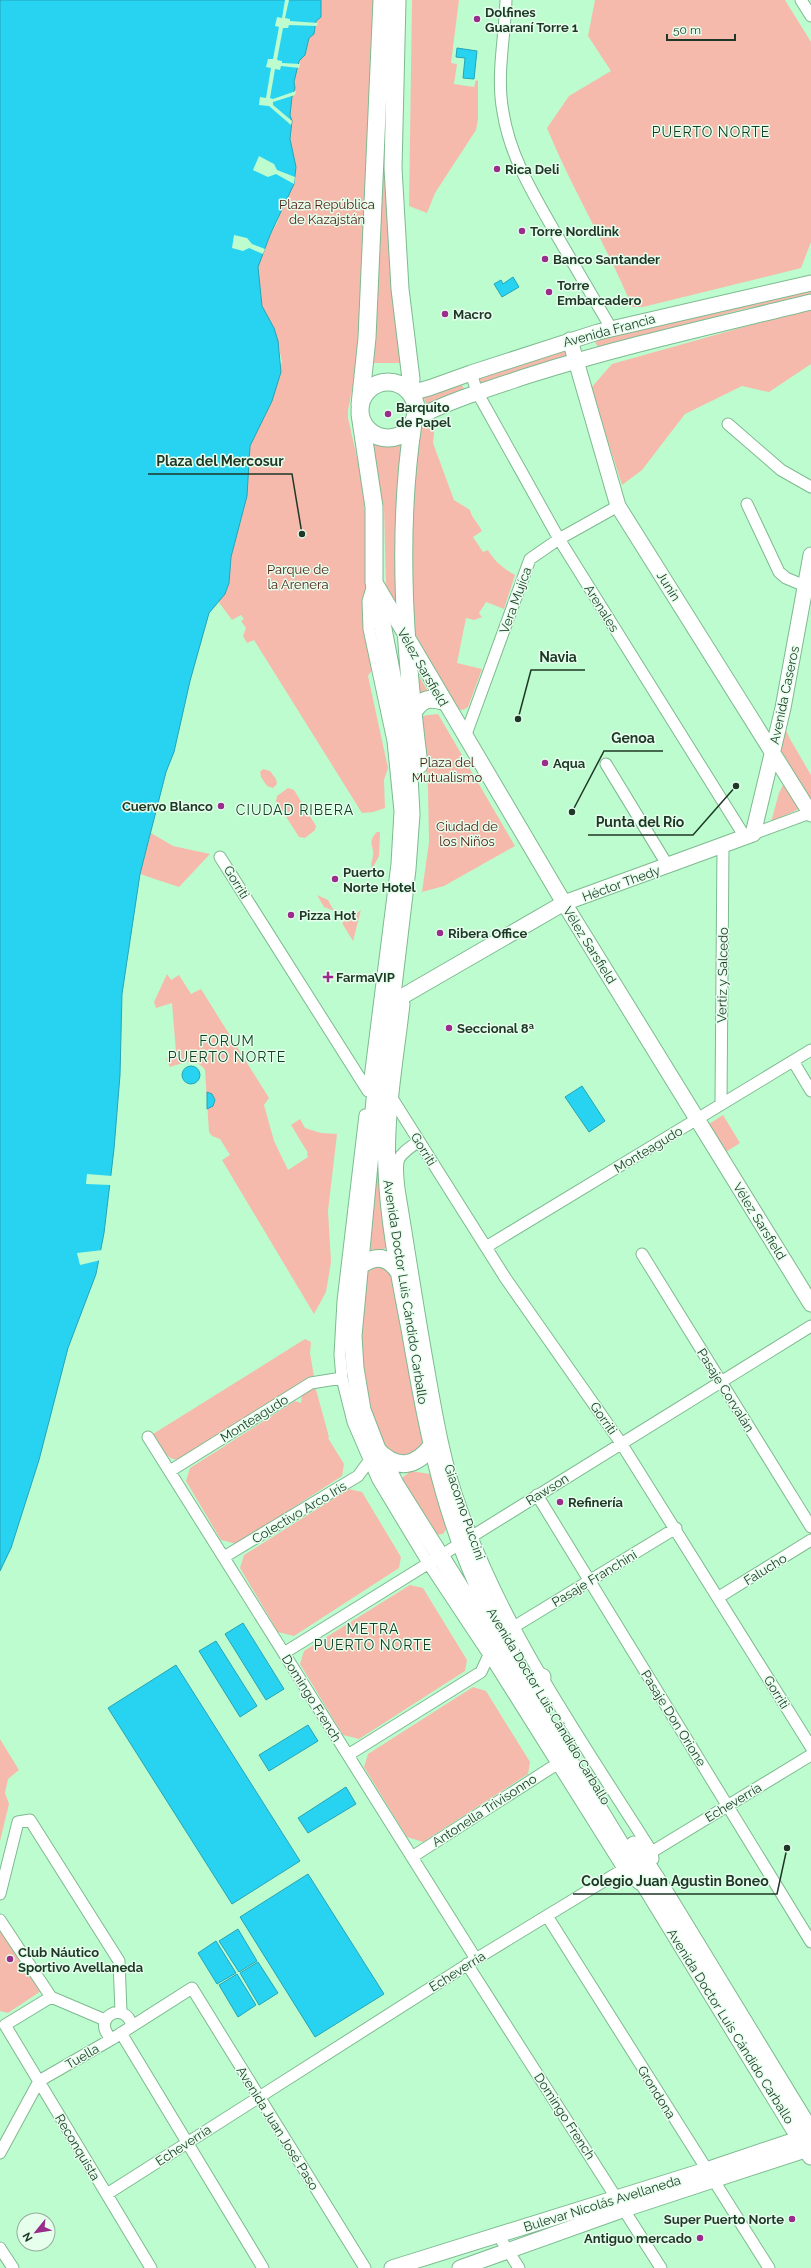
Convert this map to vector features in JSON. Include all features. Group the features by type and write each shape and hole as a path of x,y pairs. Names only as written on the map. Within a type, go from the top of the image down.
{"main road":[{"name":"Avenida Doctor Luis Cándido Carballo","path":"382,0 367,338 360,409 374,507 374,582 404,738 409,777 411,814 407,869 390,1003 390,1095 387,1169 400,1273 431,1447 443,1472 465,1539 501,1632 637,1861"},
{"path":"397,0 394,168 400,289 410,379 410,392 415,406 414,421 398,436 388,438 378,436 370,431 363,423 360,409 364,395 371,387 380,382 396,383 410,392"},
{"name":"Avenida Francia","path":"410,392 429,388 570,340 604,330 811,283"},
{"name":"Avenida Francia","path":"414,421 434,409 477,392 576,360 811,302"},
{"path":"604,330 590,337 588,346 593,351 605,353"},
{"name":"Junín","path":"570,340 618,506 771,754 811,814"},
{"name":"Avenida Doctor Luis Cándido Carballo","path":"414,421 404,507 406,638 420,775 421,814 376,1089 359,1266 350,1298 360,1398 373,1455 395,1484 434,1559 490,1636 584,1785 657,1892 808,2143"},
{"name":"Avenida Caseros","path":"749,835 783,708 811,555"},
{"name":"Vélez Sarsfield","path":"374,582 443,701 564,903 811,1304"},
{"path":"414,711 420,702 426,699 443,701"},
{"name":"Héctor Thedy","path":"390,1003 564,903 749,835"},
{"path":"359,1266 370,1259 382,1258 393,1263 400,1273"},
{"path":"343,1383 360,1398"},
{"path":"373,1455 398,1464 405,1464 411,1463 423,1457 431,1447"},
{"path":"489,1655 490,1636"},
{"path":"539,1695 542,1678"},
{"path":"582,1804 584,1785"},
{"name":"Bulevar Nicolás Avellaneda","path":"392,2268 498,2235 621,2204 808,2143"},
{"name":"Bulevar Nicolás Avellaneda","path":"460,2268 509,2252 621,2204"}],"street":[{"path":"506,0 499,83 502,112 509,138 524,176 604,330"},
{"path":"801,0 811,16"},
{"name":"Arenales","path":"471,373 477,392 559,539 749,835"},
{"path":"728,424 781,470 811,487"},
{"path":"747,504 779,572 786,578 805,586"},
{"name":"Vera Mujíca","path":"465,737 530,559 559,539 618,506"},
{"path":"606,764 668,866"},
{"name":"Héctor Thedy","path":"749,835 811,814"},
{"name":"Vertiz y Salcedo","path":"721,1104 724,845"},
{"name":"Gorriti","path":"220,857 368,1091"},
{"name":"Avenida Doctor Luis Cándido Carballo","path":"373,1455 352,1422 343,1383 340,1355 350,1298 368,1091 390,1003"},
{"name":"Monteagudo","path":"486,1247 811,1050"},
{"path":"793,1061 811,1091"},
{"name":"Gorriti","path":"390,1095 506,1279 622,1443 811,1747"},
{"name":"Giacomo Puccini","path":"419,1141 400,1154 397,1164 443,1472"},
{"name":"Pasaje Corvalán","path":"642,1254 811,1527"},
{"name":"Rawson","path":"284,1653 465,1539 811,1326"},
{"name":"Monteagudo","path":"170,1471 311,1383 343,1383"},
{"name":"Domingo French","path":"148,1436 412,1857 471,1962 661,2268"},
{"name":"Colectivo Arco Iris","path":"224,1557 358,1476 373,1455"},
{"name":"Pasaje Don Orione","path":"537,1495 811,1942"},
{"name":"Pasaje Franchini","path":"512,1628 676,1528"},
{"name":"Giacomo Puccini","path":"465,1539 512,1628 542,1678 637,1861"},
{"name":"Falucho","path":"719,1597 811,1540"},
{"name":"Avenida Doctor Luis Cándido Carballo","path":"434,1559 489,1655 582,1804 637,1861 657,1892"},
{"path":"348,1755 482,1672 489,1655"},
{"name":"Echeverría","path":"107,2194 471,1962 811,1754"},
{"name":"Antonella Trivisonno","path":"412,1857 557,1764"},
{"path":"0,1894 18,1822 30,1820 119,1961 121,2012 130,2020 132,2026"},
{"name":"Grondona","path":"547,1916 769,2268"},
{"path":"0,1920 51,1997 105,2020"},
{"name":"Avenida Juan José Paso","path":"192,1988 365,2268"},
{"name":"Tuella","path":"39,2081 117,2036 192,1988"},
{"path":"3,2024 51,1997"},
{"path":"121,2012 112,2014 105,2020 104,2027 107,2034 117,2036 187,2142 263,2268"},
{"name":"Reconquista","path":"3,2024 39,2081 151,2268"},
{"path":"0,2152 39,2081"},
{"path":"498,2235 519,2268"},
{"path":"0,2248 13,2268"}],"green space":[{"name":"Parque de la Arenera","path":"321,0 375,0 359,356 348,410 348,418 362,480 366,526 365,617 374,667 368,676 388,768 384,780 385,808 373,812 362,813 254,640 247,643 243,636 246,628 241,621 244,619 241,615 232,620 218,601 225,594 229,583 231,557 247,496 250,446 272,401 282,361 274,328 262,306 258,267 270,235 277,223 296,167 290,139 292,121 290,115 292,96 295,88 294,82 299,61 305,55 309,38 314,34"},
{"path":"412,0 459,0 451,63 457,64 454,84 474,87 476,80 478,81 478,119 476,130 435,193 427,213 409,206"},
{"path":"595,0 785,0 811,42 811,242 801,268 643,307 632,307 612,262 567,173 547,128 569,96 611,71 588,36"},
{"path":"384,117 388,117 403,363 373,363"},
{"path":"811,289 811,295 740,310 599,349 595,342 598,339"},
{"path":"811,308 811,364 769,392 742,386 685,414 642,470 622,485 591,388 612,364"},
{"path":"560,350 566,350 568,358 481,386 478,378"},
{"path":"461,384 465,390 426,405 423,395"},
{"path":"427,418 435,424 433,443 454,500 470,510 482,531 473,537 483,552 488,550 493,558 515,575 504,609 486,602 479,613 482,617 474,620 466,618 457,663 482,669 468,707 463,710 457,709 412,628 407,569 416,440"},
{"path":"405,441 399,609 386,587 384,507 378,489 370,442 379,445 392,446"},
{"path":"419,676 429,693 419,695"},
{"name":"Ciudad de los Niños","path":"438,714 515,846 444,886 422,892 429,842 428,789 421,716"},
{"path":"780,718 790,739 811,775 811,814 772,750"},
{"path":"263,769 270,771 276,779 277,784 273,788 267,786 261,777 260,772"},
{"path":"784,783 799,809 771,822 779,793"},
{"path":"288,788 294,790 316,826 315,830 305,838 299,837 276,801 277,796"},
{"path":"377,832 380,832 379,856 372,869 371,864 373,853 371,842"},
{"path":"151,833 173,846 210,854 179,887 140,874"},
{"path":"317,895 328,900 334,911 324,907"},
{"path":"361,910 353,941 342,923"},
{"path":"167,974 171,980 179,975 191,994 201,989 269,1098 264,1105 274,1141 288,1170 308,1157 308,1153 291,1125 300,1119 305,1128 321,1133 337,1134 328,1211 331,1262 326,1292 314,1314 222,1160 230,1155 220,1139 212,1136 209,1132 205,1070 198,1063 193,1062 170,1067 166,1059 176,1052 172,1003 156,1008 154,1002"},
{"path":"723,1115 740,1143 726,1152 709,1124"},
{"path":"379,1170 392,1245 378,1252 369,1249 376,1172"},
{"path":"377,1262 394,1272 425,1443 404,1459 383,1447 363,1400 358,1312 364,1271"},
{"path":"305,1339 311,1342 310,1353 314,1376 179,1460 166,1455 153,1434"},
{"path":"315,1386 329,1437 328,1438 344,1464 342,1476 237,1544 221,1540 186,1481 190,1468 295,1401 301,1403 302,1394"},
{"path":"411,1471 430,1474 449,1525 443,1534 435,1535 399,1480"},
{"path":"349,1489 362,1492 401,1557 399,1568 294,1636 278,1632 240,1568 244,1555"},
{"path":"410,1585 423,1588 467,1660 465,1671 359,1739 343,1735 300,1664 304,1651"},
{"path":"473,1687 486,1691 530,1762 528,1774 423,1842 407,1837 364,1767 368,1754"},
{"path":"0,1739 19,1770 8,1779 5,1793 9,1804 0,1841"},
{"name":"Club Náutico Sportivo Avellaneda","path":"0,1927 41,1991 8,2013 0,2011"}],"water":[{"path":"0,0 321,0 321,17 316,21 314,34 309,38 305,55 299,61 294,82 295,88 292,97 290,115 292,121 290,139 296,167 294,184 270,235 258,267 262,306 274,328 278,341 281,372 272,401 250,446 247,496 231,557 229,583 225,594 209,613 190,681 174,752 166,772 140,874 122,994 120,1075 114,1149 104,1233 96,1274 68,1348 39,1460 11,1548 0,1571"},
{"path":"457,48 477,51 474,79 463,78 465,58 456,57"},
{"path":"513,277 519,287 502,297 494,284 501,280 503,284"},
{"path":"187,1066 195,1066 200,1071 198,1082 195,1084 187,1084 182,1079 182,1071"},
{"path":"582,1086 605,1121 589,1132 565,1097"},
{"path":"207,1092 212,1094 215,1100 213,1106 207,1109"},
{"path":"243,1623 284,1689 266,1700 225,1634"},
{"path":"216,1641 257,1706 240,1717 199,1651"},
{"path":"176,1665 300,1861 232,1904 108,1708"},
{"path":"308,1725 318,1741 269,1771 259,1755"},
{"path":"346,1787 356,1804 308,1833 298,1818"},
{"path":"308,1874 384,1994 315,2037 240,1917"},
{"path":"238,1929 257,1961 239,1972 219,1941"},
{"path":"216,1941 236,1973 217,1984 198,1953"},
{"path":"258,1962 278,1993 259,2005 240,1973"},
{"path":"237,1974 256,2005 238,2017 219,1985"}],"pier":[{"path":"285,0 289,0 285,18 290,19 290,21 318,23 317,26 289,25 288,28 283,28 277,60 282,61 282,63 300,64 299,68 281,66 280,70 275,69 270,98 273,99 296,91 295,95 273,102 273,105 292,121 291,125 269,106 259,105 260,97 266,98 271,68 266,67 268,59 273,59 279,27 275,26 277,17 282,18"},
{"path":"259,156 274,164 277,170 295,177 294,184 276,174 268,177 253,170"},
{"path":"234,235 247,238 252,244 265,249 263,254 249,248 243,251 232,248"},
{"path":"87,1174 112,1176 111,1185 86,1184"},
{"path":"103,1250 101,1260 80,1265 77,1253"}],"place":[{"name":"Dolfines Guaraní Torre 1","path":"477,19"},
{"name":"Rica Deli","path":"497,169"},
{"name":"Torre Nordlink","path":"522,231"},
{"name":"Banco Santander","path":"545,259"},
{"name":"Torre Embarcadero","path":"549,292"},
{"name":"Macro","path":"445,314"},
{"name":"Barquito de Papel","path":"388,414"},
{"name":"Plaza del Mercosur","path":"302,534"},
{"name":"Navia","path":"518,719"},
{"name":"Aqua","path":"545,763"},
{"name":"Punta del Río","path":"736,786"},
{"name":"Cuervo Blanco","path":"221,806"},
{"name":"Genoa","path":"572,812"},
{"name":"Puerto Norte Hotel","path":"335,879"},
{"name":"Pizza Hot","path":"291,915"},
{"name":"Ribera Office","path":"440,933"},
{"name":"FarmaVIP","path":"328,977"},
{"name":"Seccional 8ª","path":"449,1028"},
{"name":"Refinería","path":"560,1502"},
{"name":"Colegio Juan Agustìn Boneo","path":"787,1848"},
{"name":"Club Náutico Sportivo Avellaneda","path":"10,1959"},
{"name":"Super Puerto Norte","path":"792,2219"},
{"name":"Antiguo mercado","path":"700,2238"}],"district":[{"name":"PUERTO NORTE","path":"711,132"},
{"name":"CIUDAD RIBERA","path":"295,810"},
{"name":"FORUM PUERTO NORTE","path":"227,1050"},
{"name":"METRA PUERTO NORTE","path":"373,1638"}],"park label":[{"name":"Plaza República de Kazajstán","path":"327,212"},
{"name":"Plaza del Mutualismo","path":"447,770"}]}
